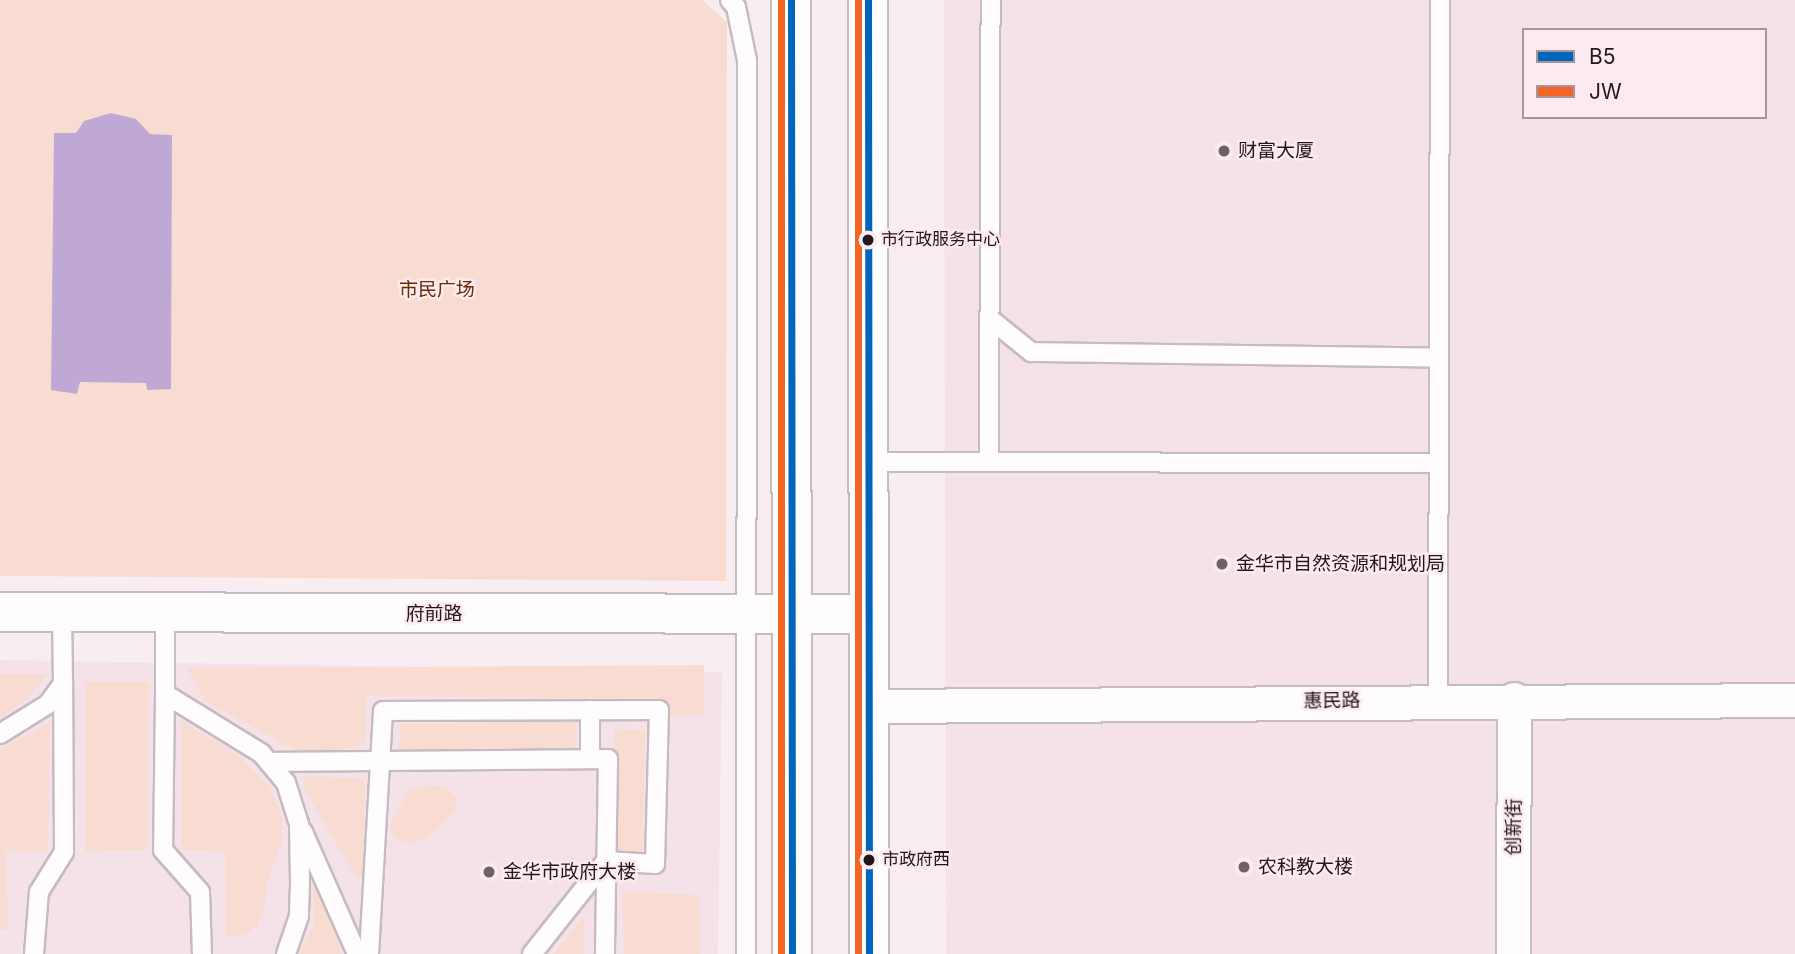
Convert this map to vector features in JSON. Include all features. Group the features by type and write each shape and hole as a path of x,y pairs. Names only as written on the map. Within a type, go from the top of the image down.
{"main road":[{"path":"791,0 792,954"},
{"path":"868,0 869,954"},
{"name":"府前路","path":"0,612 869,614"}],"street":[{"name":"惠民路","path":"870,706 1514,699 1795,700"},
{"name":"创新街","path":"1513,954 1514,699"}],"lane":[{"path":"730,0 736,7 747,60 746,954"},
{"path":"989,462 992,0"},
{"path":"1438,700 1440,0"},
{"path":"990,319 1031,352 1439,358"},
{"path":"869,461 1439,463"},
{"path":"34,954 38,892 64,852 62,613"},
{"path":"165,613 163,850 200,892 202,954"},
{"path":"0,734 48,704 63,683"},
{"path":"165,694 269,762 286,782 299,824 357,954"},
{"path":"590,710 590,760"},
{"path":"369,954 383,711 659,710 655,864 606,861"},
{"path":"269,762 608,759 605,954"},
{"path":"286,954 299,916 299,824"},
{"path":"532,954 606,861"}],"shaded area":[{"path":"944,0 1795,0 1795,954 946,954"},
{"path":"111,113 136,119 150,134 172,135 171,389 147,390 146,383 80,382 77,394 51,390 54,133 76,133 84,121"},
{"path":"0,660 722,672 718,954 0,954"}],"green space":[{"name":"市民广场","path":"0,0 702,0 727,22 726,581 0,576"},
{"path":"704,665 704,715 670,716 665,699 366,696 365,743 350,749 299,752 205,701 187,668"},
{"path":"0,674 48,674 27,699 0,718"},
{"path":"85,682 149,682 147,850 85,851"},
{"path":"181,720 237,755 270,787 281,815 283,839 266,885 265,906 257,926 243,935 226,936 225,851 181,850"},
{"path":"50,722 48,851 6,852 8,929 0,930 0,750"},
{"path":"577,722 576,748 399,749 401,723"},
{"path":"645,730 643,852 617,852 614,731"},
{"path":"305,776 365,779 363,878 356,878 303,786"},
{"path":"432,786 448,788 456,797 455,811 429,836 409,843 393,837 390,825 409,790"},
{"path":"313,875 341,954 299,954 314,923"},
{"path":"622,892 699,895 700,954 625,954"},
{"path":"584,915 584,954 554,954"}],"transit line":[{"name":"JW","path":"781,0 781,954"},
{"name":"B5","path":"791,0 792,954"},
{"name":"JW","path":"858,0 858,954"},
{"name":"B5","path":"868,0 869,954"}],"place":[{"name":"财富大厦","path":"1224,151"},
{"name":"市行政服务中心","path":"868,240"},
{"name":"金华市自然资源和规划局","path":"1222,564"},
{"name":"市政府西","path":"869,860"},
{"name":"农科教大楼","path":"1244,867"},
{"name":"金华市政府大楼","path":"489,872"}]}
